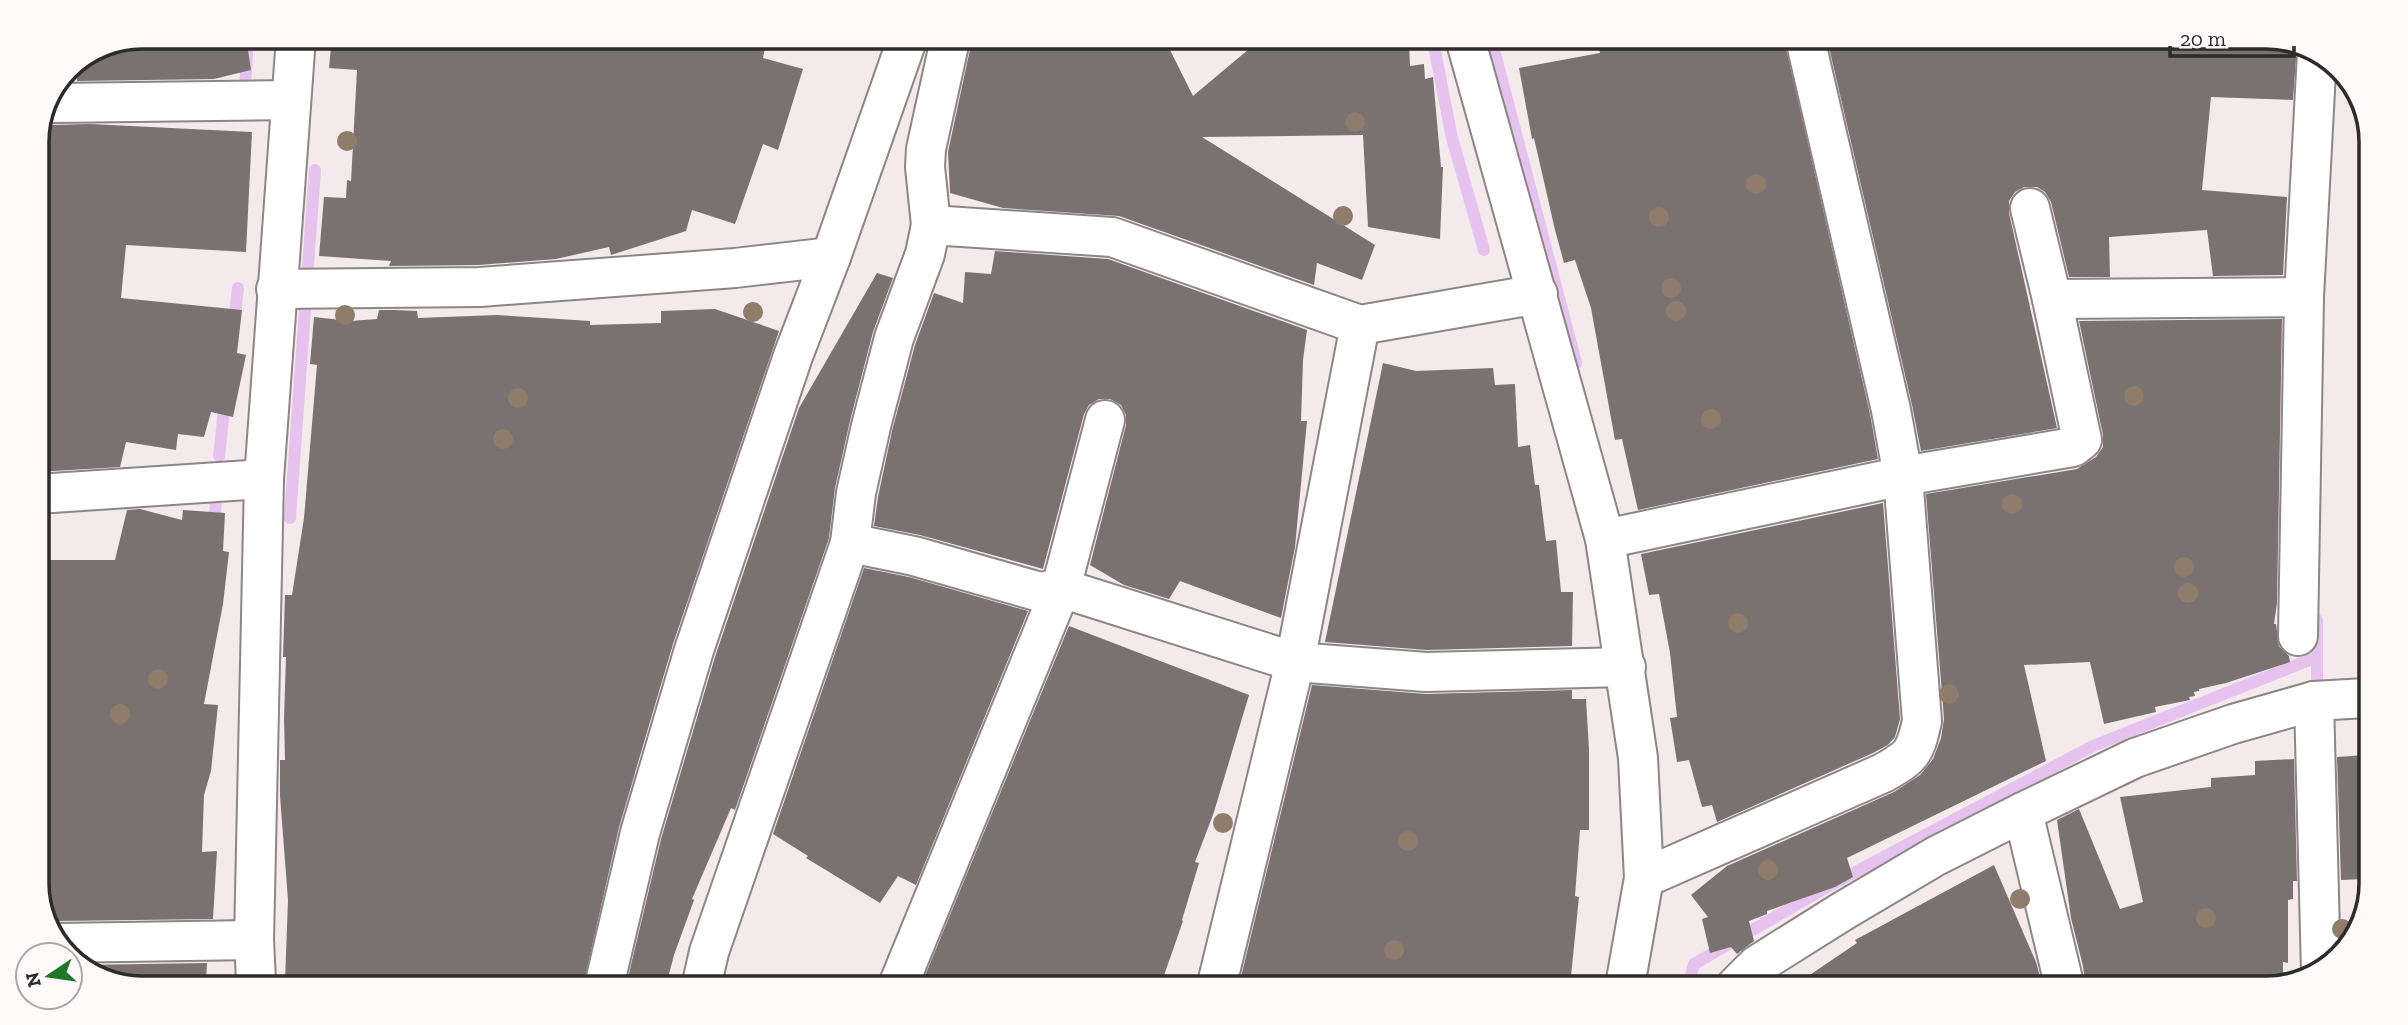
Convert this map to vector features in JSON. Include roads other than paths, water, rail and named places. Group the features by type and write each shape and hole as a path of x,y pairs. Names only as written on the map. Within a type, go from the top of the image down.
{"street":[{"path":"256,976 254,940 264,480 295,49"},
{"path":"606,976 640,833 694,650 793,356 831,257 904,49"},
{"path":"704,976 709,952 850,543 856,493 871,426 894,338 925,254 931,225 925,179 926,149 948,49"},
{"path":"1468,49 1605,539 1638,758 1644,878 1627,976"},
{"path":"1644,878 1883,773 1903,762 1917,747 1922,720 1903,476 1891,410 1807,49"},
{"path":"2298,636 2304,297 2316,63"},
{"path":"62,96 291,100"},
{"path":"1605,539 1903,476 2073,446 2082,440 2030,208"},
{"path":"931,225 1112,237 1360,326 1538,294"},
{"path":"276,289 480,287 735,268 831,257"},
{"path":"2052,299 2304,297"},
{"path":"1219,976 1294,662 1360,326"},
{"path":"902,976 1060,588 1105,420"},
{"path":"49,493 264,480"},
{"path":"850,543 914,556 1041,592 1060,588 1294,662 1436,673 1626,667"},
{"path":"1746,976 1757,965 1936,856 2135,758 2232,724 2314,701 2359,698"},
{"path":"2314,701 2321,958"},
{"path":"2023,812 2062,976"},
{"path":"84,943 254,940"}],"waterway":[{"path":"245,88 247,49"},
{"path":"1435,49 1452,138 1484,250"},
{"path":"1494,49 1576,363"},
{"path":"307,279 315,170"},
{"path":"234,323 238,288"},
{"path":"290,518 305,310"},
{"path":"219,456 225,401"},
{"path":"214,527 217,486"},
{"path":"687,601 713,536"},
{"path":"2317,620 2317,697"},
{"path":"1691,976 1694,964 1827,887 2093,746 2317,657"},
{"path":"614,845 633,779"}]}
